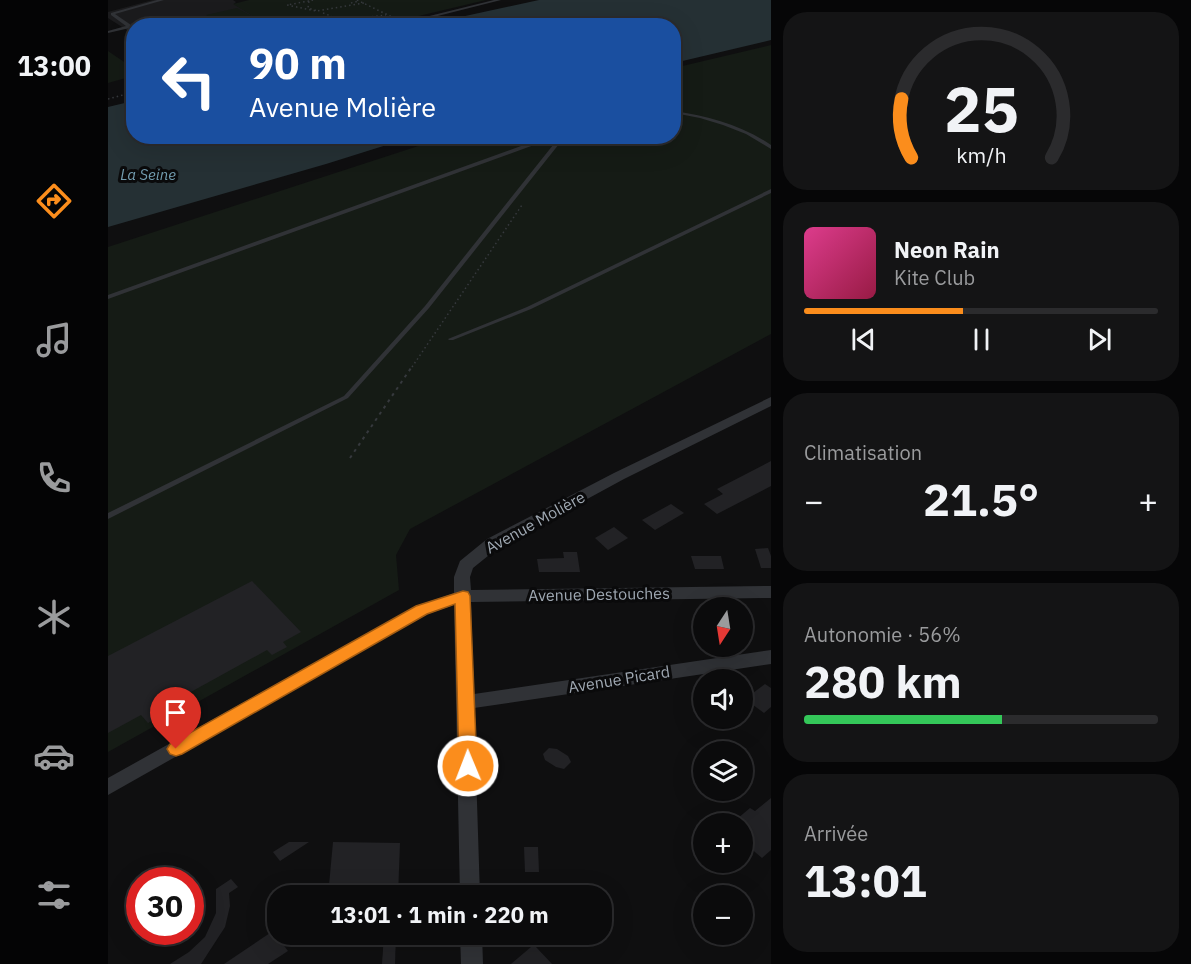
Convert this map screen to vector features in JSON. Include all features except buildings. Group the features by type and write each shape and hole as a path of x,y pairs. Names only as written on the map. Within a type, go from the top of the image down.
{"street":[{"name":"Avenue Molière","path":"470,885 467,702 462,577 466,565 493,543 619,476 771,401"},
{"name":"Avenue Destouches","path":"463,596 771,592"},
{"path":"108,787 418,613 463,596"},
{"name":"Avenue Picard","path":"467,702 771,657"},
{"path":"471,945 472,964"}],"lane":[{"path":"126,22 112,14 162,0"},
{"path":"424,18 499,0"},
{"path":"108,32 126,28"},
{"path":"681,113 738,127 771,147"},
{"path":"108,297 531,144"},
{"path":"108,516 346,397 427,307 556,144"},
{"path":"452,339 529,308 771,191"}],"path":[{"path":"313,0 287,5 299,10 322,13 364,3"},
{"path":"351,3 358,0 394,18"},
{"path":"308,8 309,1"},
{"path":"299,10 308,8 331,18"},
{"path":"361,18 386,15"},
{"path":"108,99 126,94"},
{"path":"350,458 522,205"}],"shaded area":[{"path":"153,0 233,0 236,2 234,4 257,18 126,18 126,30 108,18 108,12"},
{"path":"249,0 486,0 410,18 256,18 233,4"},
{"path":"237,8 255,18 211,18 206,15"},
{"path":"771,45 771,334 410,529 396,555 399,590 108,752 108,247 424,144 681,144 681,66"},
{"path":"108,51 126,63 126,78 108,83"}],"water":[{"path":"539,0 771,0 771,40 681,61 681,18 456,18"},
{"name":"La Seine","path":"126,103 126,144 390,144 108,227 108,107"}],"route":[{"path":"176,749 422,610 463,596 468,766"}]}
